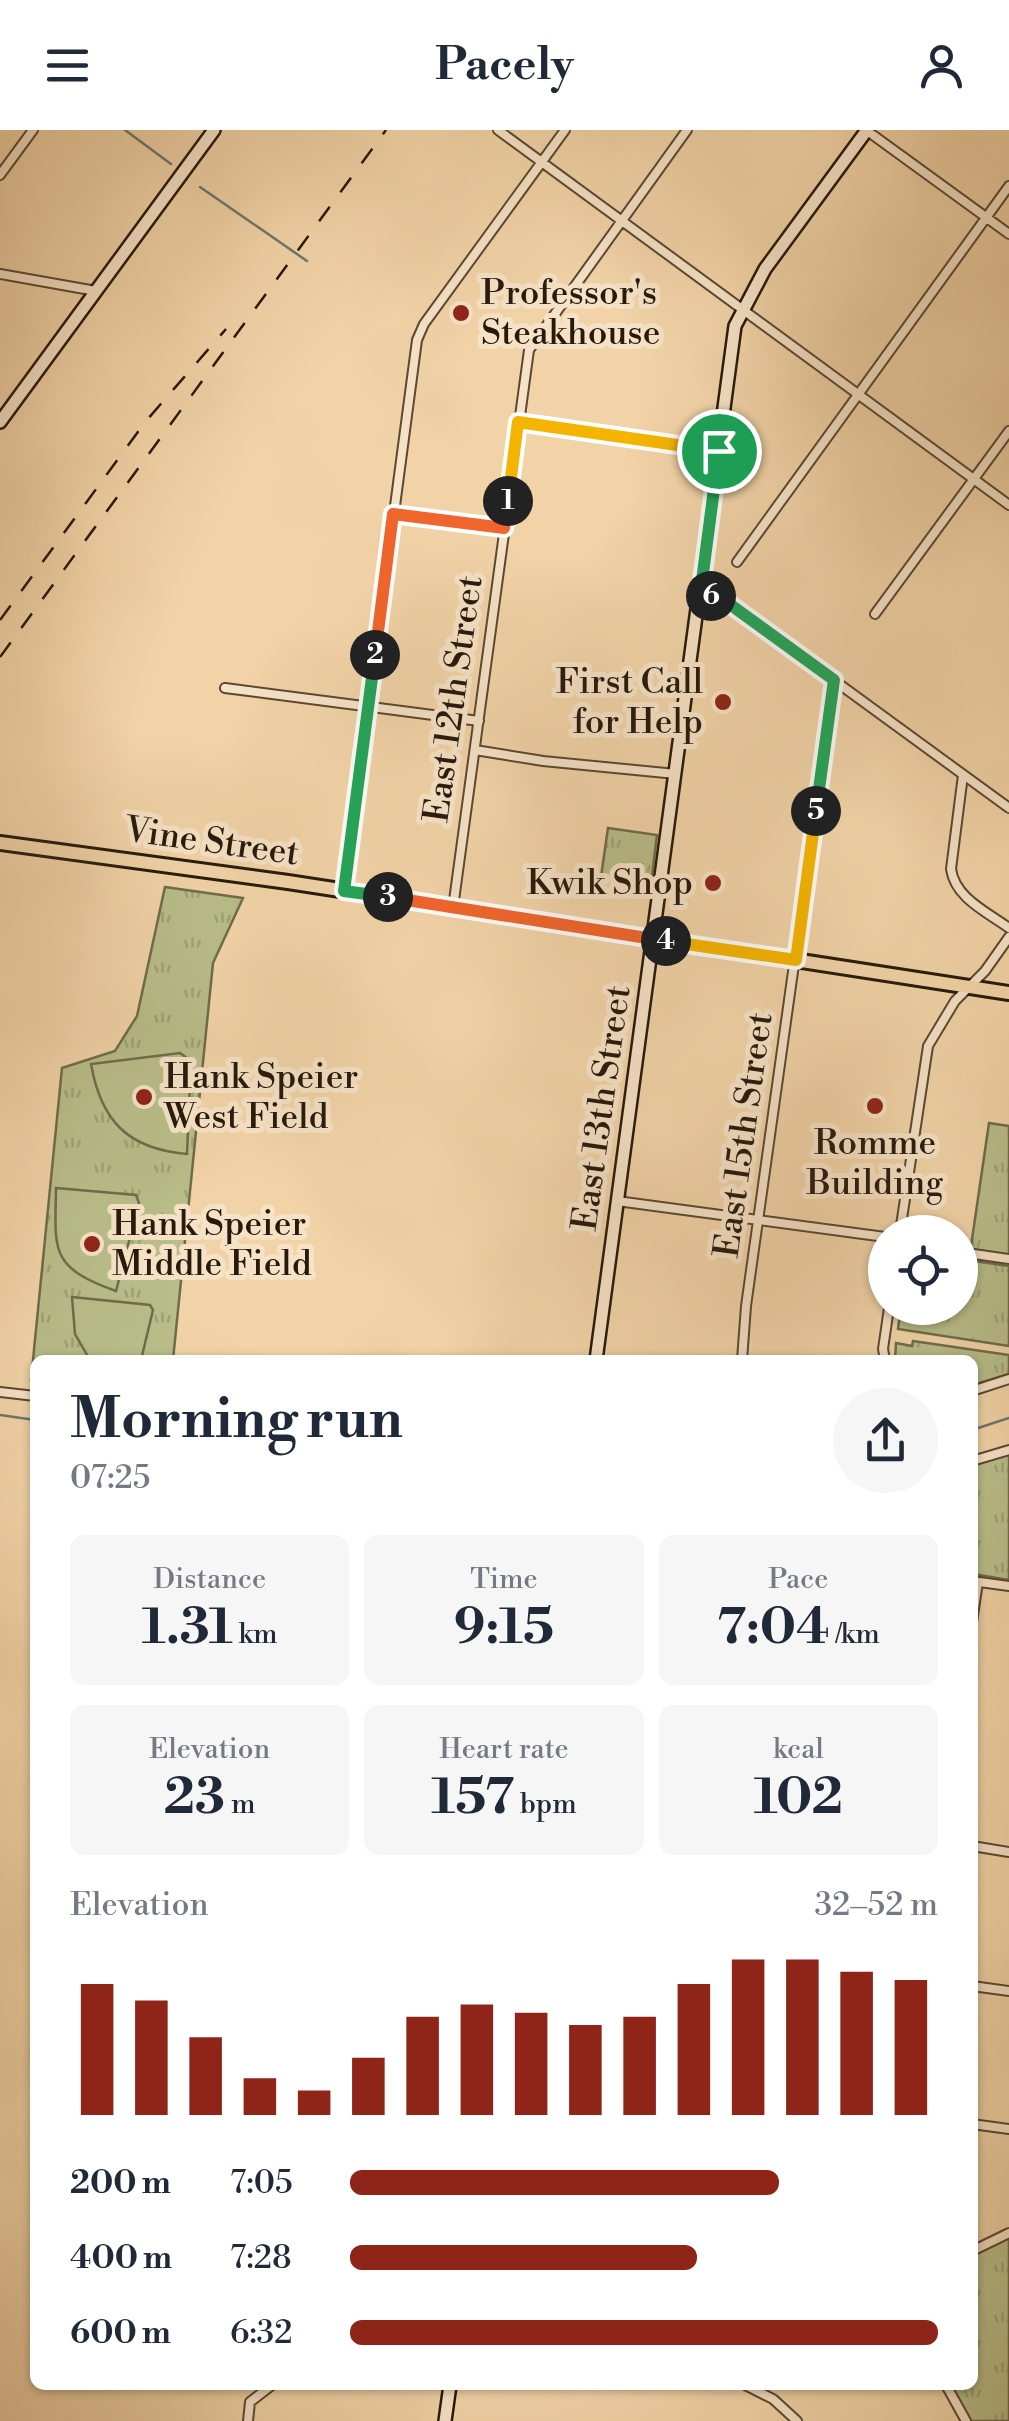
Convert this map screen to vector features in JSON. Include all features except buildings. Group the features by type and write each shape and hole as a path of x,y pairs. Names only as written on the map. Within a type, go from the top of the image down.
{"main road":[{"name":"Vine Street","path":"0,843 1009,992"}],"street":[{"path":"0,175 33,130"},
{"path":"0,422 214,130"},
{"path":"498,130 1009,505"},
{"path":"344,891 416,340 566,130"},
{"name":"East 12th Street","path":"454,908 529,350 687,130"},
{"path":"866,130 1009,234"},
{"name":"East 13th Street","path":"597,1355 735,326 765,270 866,130"},
{"path":"737,562 1009,186"},
{"path":"0,274 96,291"},
{"path":"518,422 719,451"},
{"path":"875,614 1009,432"},
{"path":"393,514 504,528"},
{"path":"700,596 724,600 1009,808"},
{"name":"East 15th Street","path":"743,1355 834,680"},
{"path":"226,688 478,721"},
{"path":"474,750 676,774"},
{"path":"964,775 953,882 960,892 1009,928"},
{"path":"903,1215 928,1046 955,1001 972,986 1009,938"},
{"path":"617,1201 868,1234"},
{"path":"978,1255 1009,1259"},
{"path":"884,1355 887,1325"},
{"path":"978,1389 1009,1379"},
{"path":"0,1392 30,1395"},
{"path":"978,1459 1009,1450"},
{"path":"978,1582 1009,1586"},
{"path":"978,1847 1009,1852"},
{"path":"978,1987 1009,1991"},
{"path":"978,2125 1009,2129"},
{"path":"978,2248 1009,2233"},
{"path":"248,2421 250,2402 266,2390"},
{"path":"446,2421 449,2390"},
{"path":"756,2390 773,2399 797,2421"},
{"path":"949,2390 966,2421"}],"green space":[{"path":"608,828 657,835 651,884 601,877"},
{"path":"165,887 243,898 213,963 174,1355 33,1355 62,1068 115,1051 137,1016"},
{"name":"Hank Speier West Field","path":"180,1053 191,1061 187,1154 149,1146 121,1128 102,1101 91,1064"},
{"path":"989,1123 1009,1126 1009,1259 978,1254 976,1215"},
{"name":"Hank Speier Middle Field","path":"56,1188 136,1195 139,1203 116,1291 78,1274 60,1254"},
{"path":"978,1262 1009,1266 1009,1346 898,1329 899,1325 978,1325"},
{"path":"72,1297 150,1305 153,1310 142,1355 87,1355 75,1334"},
{"path":"913,1341 1009,1355 1009,1374 978,1383 978,1355 895,1355 896,1343 912,1346"},
{"path":"1009,1454 1009,1580 978,1575 978,1463"},
{"path":"1009,2233 1009,2421 966,2421 949,2390 978,2390 978,2248"}],"waterway":[{"path":"125,130 171,164"},
{"path":"200,187 307,261"},
{"path":"0,1415 30,1419"},
{"path":"978,1428 1009,1418"}],"railway":[{"path":"0,657 386,130"},
{"path":"0,620 146,421 226,329"}],"place":[{"name":"Professor's Steakhouse","path":"461,313"},
{"name":"First Call for Help","path":"723,702"},
{"name":"Kwik Shop","path":"713,883"},
{"name":"Hank Speier West Field","path":"144,1097"},
{"name":"Romme Building","path":"875,1106"},
{"name":"Hank Speier Middle Field","path":"92,1244"}],"route":[{"path":"518,422 719,451 700,596 724,600 834,680 796,960 344,891 393,514 504,528 518,422"}]}
